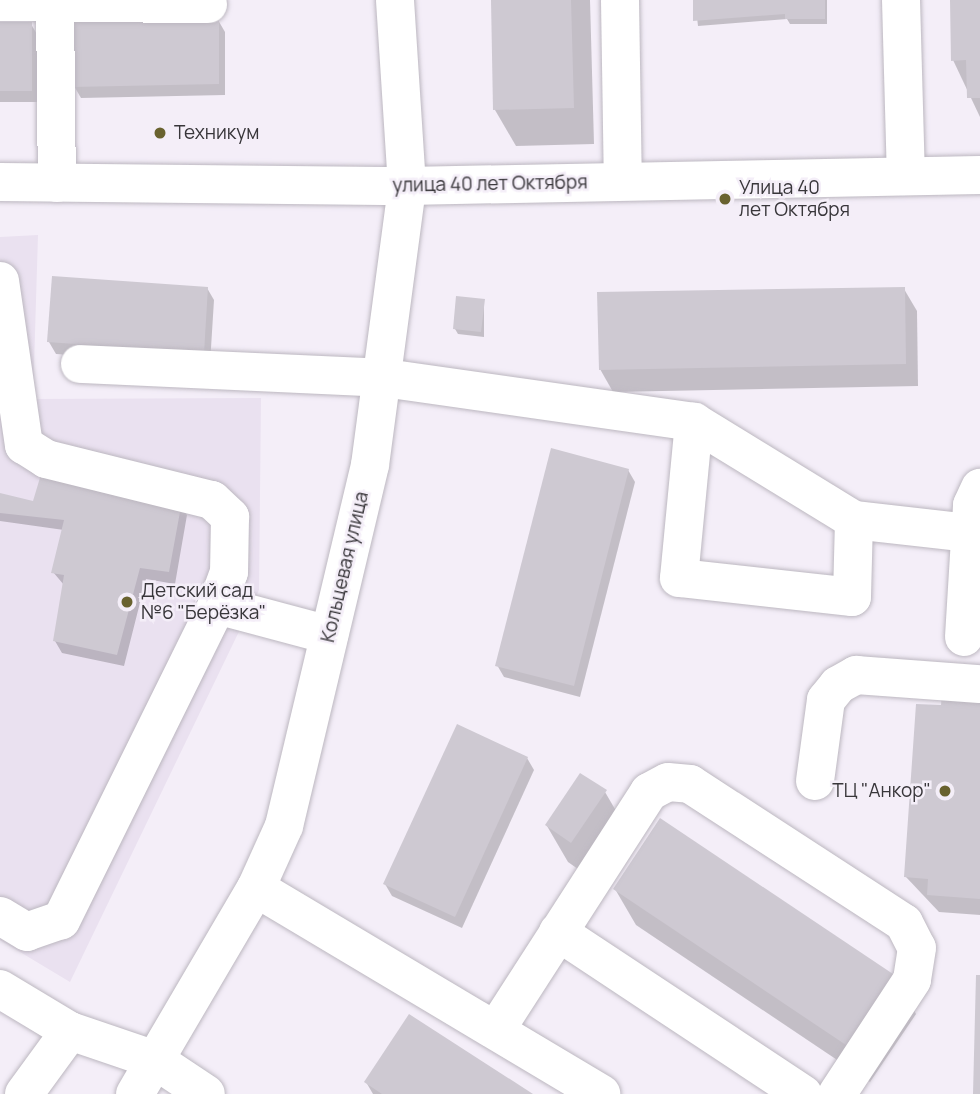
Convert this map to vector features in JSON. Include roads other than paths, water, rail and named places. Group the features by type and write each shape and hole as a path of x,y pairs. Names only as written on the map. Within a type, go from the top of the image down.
{"street":[{"name":"Кольцевая улица","path":"135,1094 256,888 284,826 385,378 407,186 395,0"},
{"path":"620,0 623,181"},
{"path":"901,0 906,176"},
{"path":"0,2 208,4"},
{"path":"55,2 57,183"},
{"name":"улица 40 лет Октября","path":"0,182 407,186 980,175"},
{"path":"0,281 24,445 46,459 222,505 230,517 229,572 217,605 61,920 27,932 0,916"},
{"path":"80,364 385,378 694,422 855,520 970,533"},
{"path":"694,422 678,578 852,597 855,520"},
{"path":"964,637 970,533 980,488"},
{"path":"217,605 329,635"},
{"path":"815,781 827,700 838,685 856,675 980,684"},
{"path":"497,1028 649,792 668,782 690,784 904,923 917,948 912,980 837,1094"},
{"path":"256,888 497,1028 601,1094"},
{"path":"558,932 803,1094"},
{"path":"0,989 70,1031 155,1060 205,1094"},
{"path":"24,1094 70,1031"}],"place":[{"name":"Техникум","path":"160,133"},
{"name":"Улица 40 лет Октября","path":"725,199"},
{"name":"Детский сад №6 \"Берёзка\"","path":"127,602"},
{"name":"ТЦ \"Анкор\"","path":"945,791"}]}
